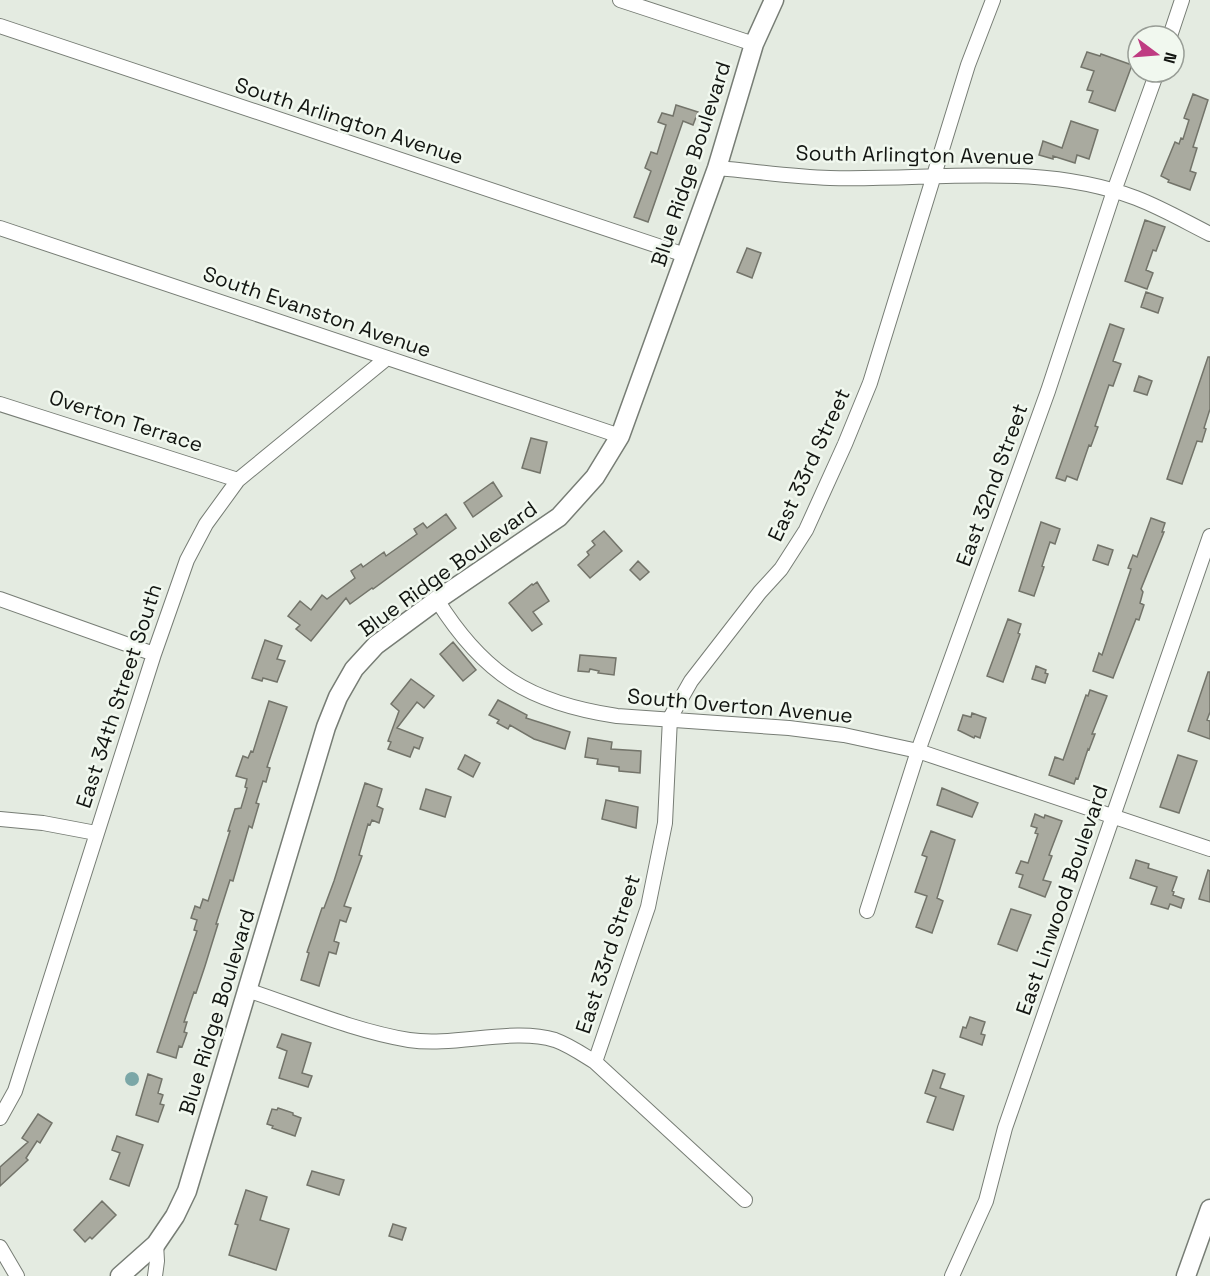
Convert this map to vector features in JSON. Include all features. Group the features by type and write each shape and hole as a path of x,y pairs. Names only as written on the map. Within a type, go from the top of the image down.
{"street":[{"path":"620,0 754,44"},
{"name":"Blue Ridge Boulevard","path":"120,1276 156,1244 175,1216 187,1191 326,727 338,697 354,669 376,645 437,600 559,517 595,477 620,436 717,168 754,44 774,0"},
{"name":"East 33rd Street","path":"595,1062 648,907 654,881 665,823 670,718 691,681 760,592 781,569 806,530 846,444 870,383 968,64 993,0"},
{"path":"1174,24 1182,0"},
{"name":"South Arlington Avenue","path":"0,26 685,255"},
{"name":"East 32nd Street","path":"867,911 918,751 1048,391 1114,191 1153,84"},
{"name":"South Arlington Avenue","path":"717,168 829,178 1029,175 1068,181 1137,198 1210,234"},
{"name":"South Evanston Avenue","path":"0,228 620,436"},
{"name":"East 34th Street South","path":"0,1118 15,1091 96,833 187,560 206,524 238,480 387,358"},
{"name":"Overton Terrace","path":"0,404 238,480"},
{"name":"East Linwood Boulevard","path":"952,1276 987,1200 1005,1128 1210,536"},
{"path":"0,599 154,654"},
{"name":"South Overton Avenue","path":"437,600 472,648 497,671 518,687 555,702 617,716 670,718 844,735 918,751 1210,849"},
{"path":"0,819 43,823 96,833"},
{"path":"247,990 379,1034 400,1038 448,1042 522,1036 552,1040 569,1046 595,1062 745,1200"},
{"path":"1186,1276 1210,1209"},
{"path":"155,1276 156,1244"},
{"path":"0,1247 17,1276"}],"water":[{"path":"132,1072 137,1074 139,1079 137,1084 132,1086 127,1084 125,1079 127,1074"}],"building":[{"path":"1087,52 1100,56 1101,54 1126,63 1126,81 1115,111 1089,102 1093,91 1087,90 1094,71 1081,67"},
{"path":"1193,94 1208,100 1193,147 1197,148 1190,171 1196,173 1190,190 1168,182 1169,180 1161,176 1175,142 1179,144 1181,138 1183,139 1189,120 1184,118"},
{"path":"676,105 698,112 693,125 683,121 648,222 634,217 651,171 645,168 651,152 657,154 666,125 658,122 662,113 673,116"},
{"path":"1071,121 1098,130 1089,159 1077,155 1075,163 1053,156 1053,159 1039,155 1043,141 1062,148"},
{"path":"1145,220 1165,227 1146,270 1153,273 1147,289 1125,281"},
{"path":"747,248 761,253 752,278 737,272"},
{"path":"1146,292 1163,298 1158,313 1141,307"},
{"path":"1110,324 1124,329 1113,361 1121,364 1113,386 1109,385 1095,426 1098,427 1077,480 1067,476 1065,481 1056,478"},
{"path":"1208,357 1210,357 1210,409 1204,428 1206,429 1202,442 1197,441 1182,484 1167,479"},
{"path":"1139,376 1152,381 1147,395 1134,391"},
{"path":"531,438 547,442 540,473 522,468"},
{"path":"493,482 502,496 473,517 464,503"},
{"path":"446,514 456,528 350,604 346,598 311,641 296,629 300,625 288,616 300,601 311,610 322,595 327,599 355,578 351,571 361,564 363,567 384,552 386,556 417,534 414,529 423,523 427,528"},
{"path":"1151,518 1165,523 1162,532 1164,532 1141,589 1143,592 1140,603 1144,605 1139,620 1136,619 1113,678 1093,671 1099,653 1102,655 1131,569 1128,568 1133,555 1137,557"},
{"path":"1041,522 1060,529 1055,544 1050,542 1034,596 1019,591"},
{"path":"604,531 622,551 590,578 578,565 589,555 587,552 595,545 592,541"},
{"path":"1098,545 1113,550 1108,565 1093,560"},
{"path":"638,561 649,572 640,580 630,570"},
{"path":"537,582 549,601 533,612 542,624 532,631 509,603"},
{"path":"1008,619 1021,624 1018,633 1020,634 1003,682 987,676"},
{"path":"265,640 282,646 277,659 285,661 277,682 252,678"},
{"path":"453,642 476,670 463,681 440,654"},
{"path":"580,655 616,658 614,675 598,673 599,671 590,669 589,672 578,671"},
{"path":"1036,666 1046,670 1045,673 1048,674 1045,683 1032,679"},
{"path":"1208,672 1210,672 1210,712 1207,720 1210,721 1210,739 1188,731"},
{"path":"411,679 434,696 424,708 417,702 397,728 423,738 419,749 414,747 410,757 388,749 391,742 388,741 399,711 391,704"},
{"path":"1090,690 1107,696 1092,734 1095,734 1089,750 1074,784 1049,775 1055,757 1063,760 1086,695 1088,696"},
{"path":"498,700 527,715 526,718 570,732 565,749 534,739 510,725 508,729 497,723 499,720 489,715"},
{"path":"269,701 287,707 267,767 270,768 266,782 263,781 256,803 259,804 252,828 249,826 233,881 230,880 216,924 218,924 205,966 184,1022 187,1022 184,1032 187,1033 182,1047 179,1046 176,1058 157,1052 197,931 194,930 197,920 191,918 195,906 200,908 203,899 208,901 235,809 241,808 247,788 245,787 247,779 236,776 243,756 248,758 251,751 253,752"},
{"path":"972,713 986,718 980,738 975,736 974,738 958,730 963,715 971,717"},
{"path":"588,738 612,742 611,749 641,751 640,773 619,771 619,767 597,764 598,759 585,757"},
{"path":"465,755 480,763 473,777 458,769"},
{"path":"1178,755 1197,761 1179,813 1160,807"},
{"path":"365,783 382,789 377,806 383,809 379,823 372,820 370,825 368,824 359,855 362,856 344,906 351,908 346,922 340,920 334,941 339,943 336,954 329,952 319,986 301,980 309,953 307,952 334,881"},
{"path":"942,788 978,803 972,817 937,805"},
{"path":"426,789 451,797 445,817 420,809"},
{"path":"606,800 638,807 636,828 602,819"},
{"path":"1035,814 1062,821 1049,855 1052,856 1043,880 1051,882 1045,897 1019,887 1023,875 1016,873 1021,861 1028,863 1038,834 1035,833 1037,828 1031,826"},
{"path":"931,831 955,840 937,898 943,901 932,933 916,927 927,896 915,892 927,857 922,855"},
{"path":"1136,860 1149,864 1148,868 1177,877 1172,891 1173,895 1184,899 1181,908 1170,904 1168,909 1151,904 1157,887 1130,878"},
{"path":"1208,870 1210,871 1210,902 1199,899"},
{"path":"1011,909 1031,915 1017,951 998,944"},
{"path":"970,1017 985,1022 981,1034 985,1035 982,1045 960,1037"},
{"path":"282,1034 311,1043 302,1073 312,1076 308,1087 279,1078 287,1051 277,1047"},
{"path":"933,1070 945,1074 940,1088 964,1096 953,1130 927,1122 936,1097 925,1093"},
{"path":"148,1074 162,1079 158,1093 163,1095 160,1104 164,1105 158,1122 136,1115"},
{"path":"278,1108 301,1118 295,1136 267,1124 272,1109 277,1110"},
{"path":"38,1114 52,1123 40,1143 37,1141 26,1158 28,1160 0,1186 0,1167 28,1142 22,1138"},
{"path":"117,1136 143,1145 129,1186 110,1179 120,1153 112,1150"},
{"path":"312,1171 344,1180 339,1195 307,1185"},
{"path":"246,1190 267,1197 260,1220 289,1229 276,1270 229,1255 238,1225 235,1224"},
{"path":"102,1201 116,1215 92,1239 90,1237 85,1242 74,1230"},
{"path":"393,1224 406,1228 402,1240 389,1236"}]}
